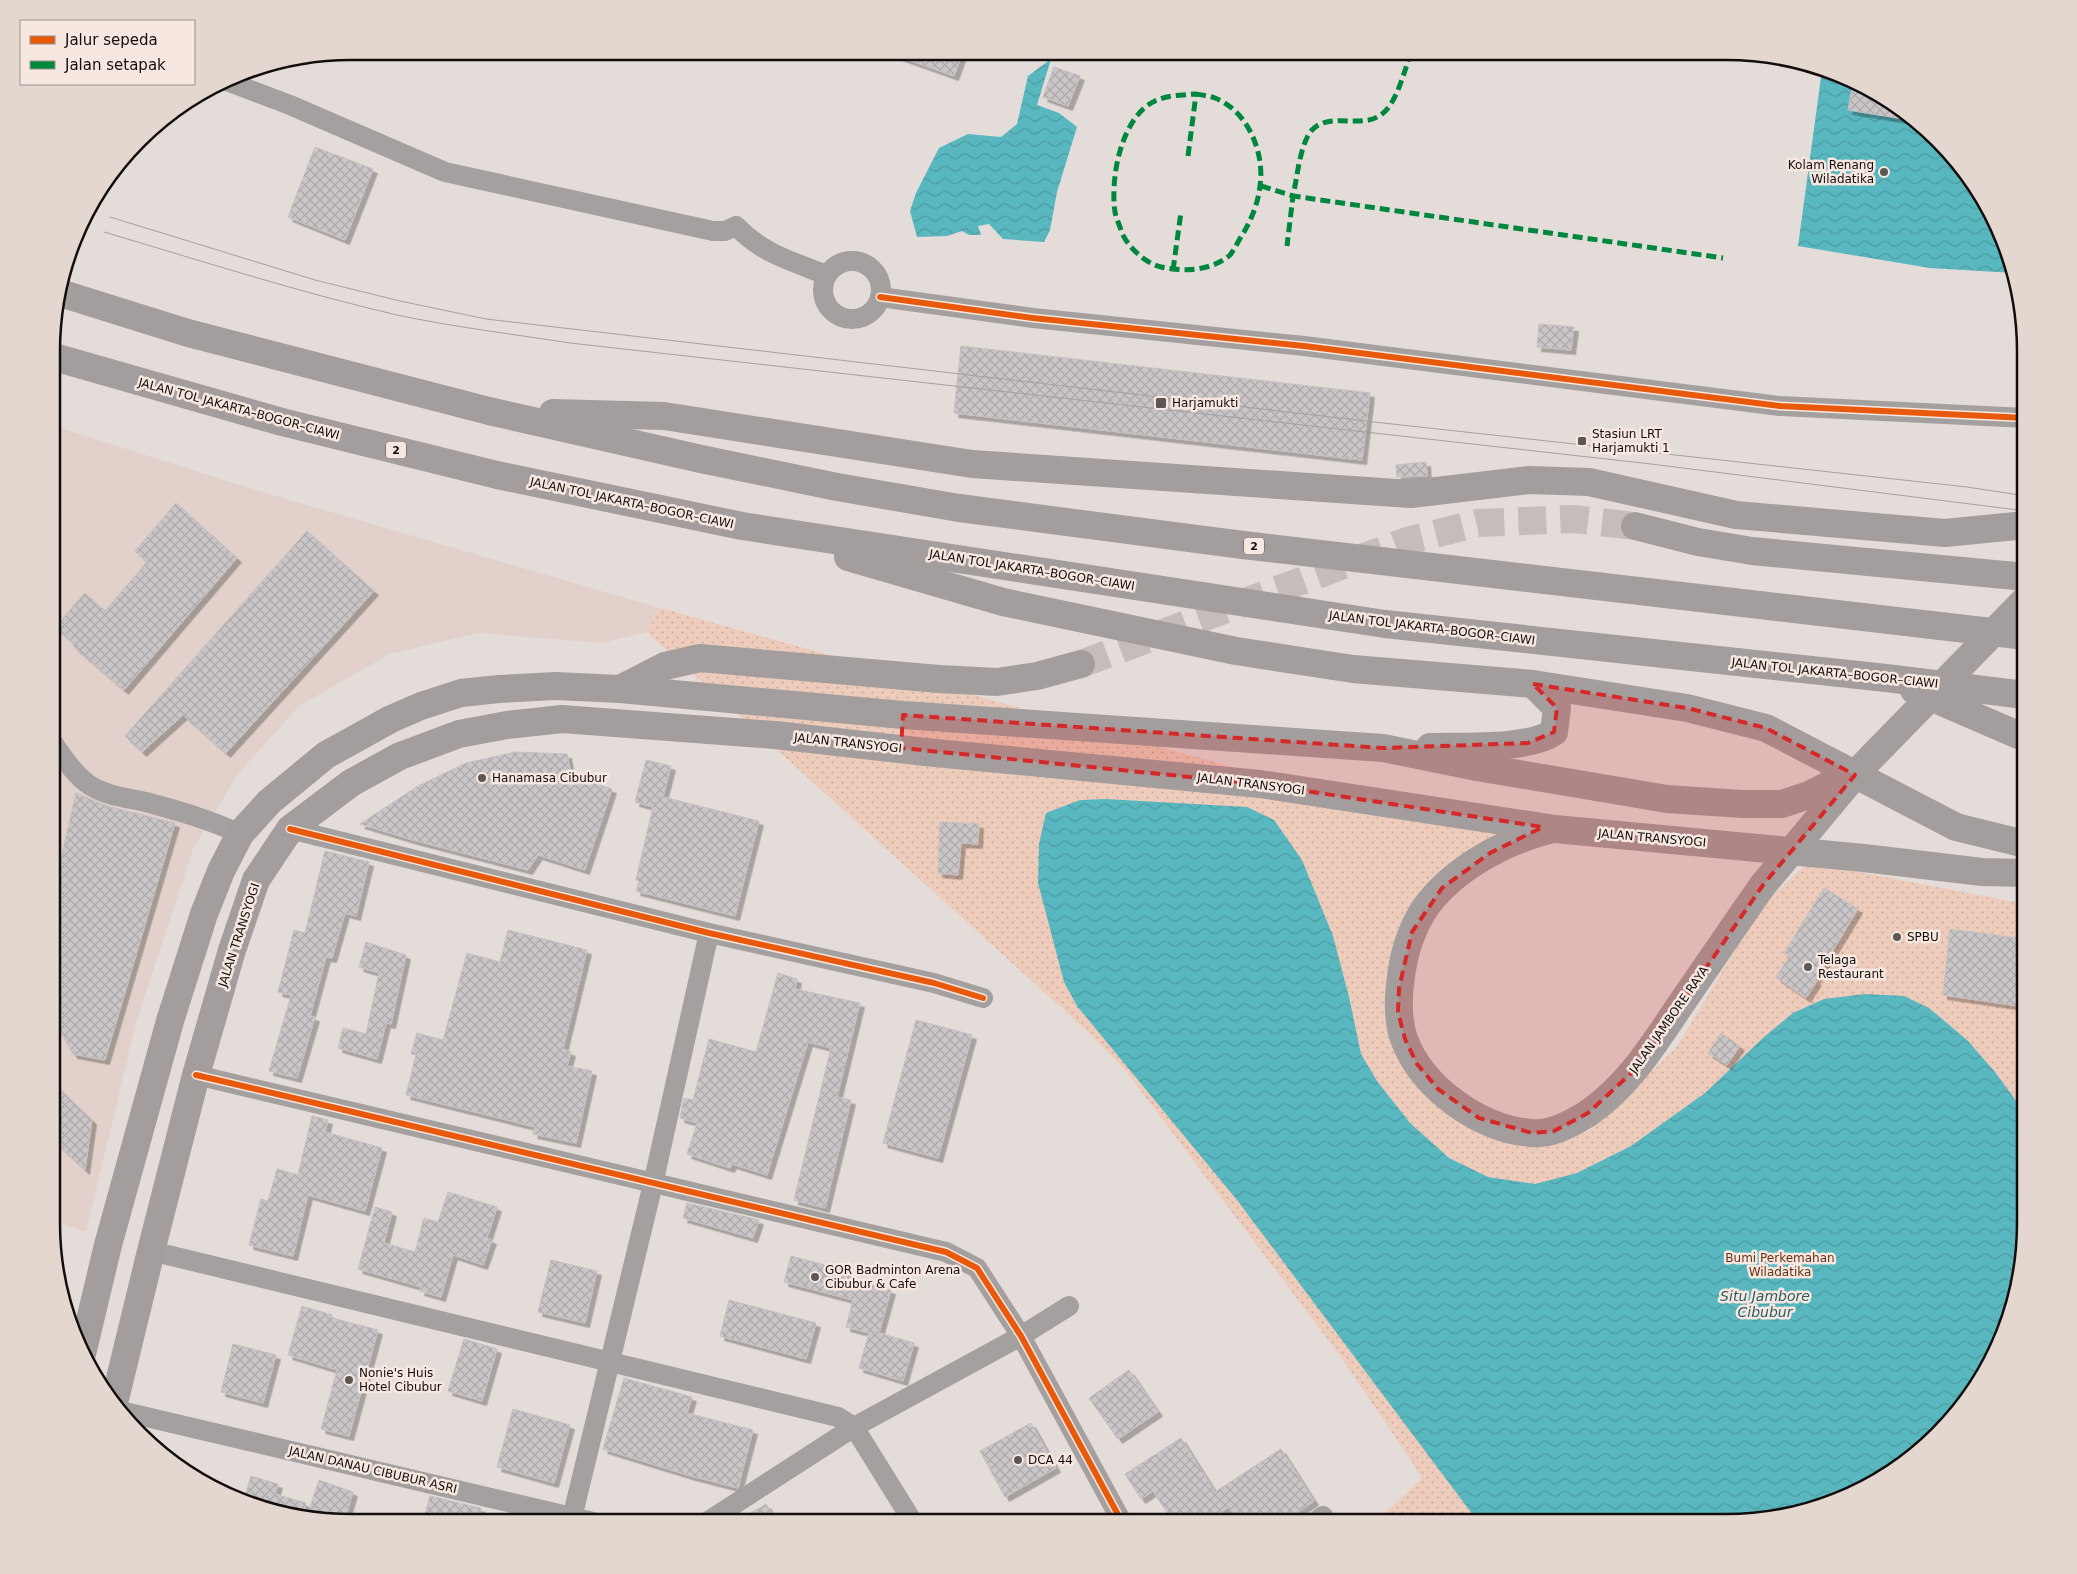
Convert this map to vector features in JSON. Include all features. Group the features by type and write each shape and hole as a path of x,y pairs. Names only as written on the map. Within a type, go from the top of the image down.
{"highway":[{"name":"2","path":"66,294 188,333 489,411 836,487 959,508 1243,545 2017,635"},
{"name":"JALAN TOL JAKARTA–BOGOR–CIAWI","path":"60,359 282,422 469,468 742,526 1385,624 2017,694"},
{"path":"489,411 664,416 972,464 1411,494 1529,480 1589,482 1736,515 1945,534 2017,527"},
{"path":"742,526 1003,602 1236,652 1353,669 1532,684 1687,708 1766,728 1956,826 2017,842"},
{"path":"1634,526 1698,542 1752,552 2017,576"},
{"name":"JALAN JAMBORE RAYA","path":"1555,829 1523,837 1490,853 1442,888 1425,909 1412,932 1400,980 1398,1012 1404,1040 1417,1064 1438,1089 1458,1106 1479,1118 1510,1129 1532,1133 1554,1131 1588,1113 1612,1094 1638,1067 1763,885 1860,769 2017,608"},
{"path":"620,689 665,666 700,658 996,682 1036,676 1081,664"},
{"path":"1886,678 2017,734"},
{"path":"85,1341 108,1245 170,1021 204,914 221,871 240,834 270,802 326,755 384,723 421,706 461,693 555,686 620,689 904,715 1384,748 1528,743 1545,738 1554,732 1557,708 1532,684"},
{"path":"901,748 904,715"},
{"name":"JALAN TRANSYOGI","path":"116,1395 150,1251 196,1075 232,950 256,880 290,829 351,783 400,756 459,734 507,725 562,719 774,735 925,752 1260,784 1555,829 1864,858 1982,872 2017,873"},
{"path":"1384,748 1477,767 1667,799 1743,804 1782,804 1809,795 1860,769"},
{"path":"89,1350 126,1357"}],"street":[{"path":"235,84 290,105 445,172 713,231 725,231 736,226 760,248 827,275"},
{"path":"849,261 867,265 879,279 881,288 880,297 871,312 854,320 836,315 824,302 823,283 827,275 840,263 849,261"},
{"path":"880,297 1033,318 1314,348 1780,406 2017,418"},
{"path":"60,752 79,777 91,786 120,797 197,816 240,834"},
{"path":"290,829 709,933 934,983 983,998"},
{"path":"573,1514 652,1184 709,933"},
{"path":"196,1075 946,1252 977,1268 1021,1336 1118,1514"},
{"path":"150,1251 838,1418 854,1427 907,1514"},
{"path":"719,1514 854,1427 1021,1336 1069,1306"},
{"name":"JALAN DANAU CIBUBUR ASRI","path":"131,1413 555,1514"}],"highlighted area":[{"path":"1533,684 1687,708 1766,728 1855,775 1763,885 1638,1067 1588,1113 1554,1131 1532,1133 1479,1118 1438,1089 1417,1064 1405,1039 1398,1012 1399,988 1412,932 1442,888 1490,853 1543,827 1260,784 901,748 903,715 1383,748 1528,743 1554,732 1557,708"}],"shaded area":[{"path":"60,428 269,494 660,608 647,632 602,643 478,633 390,654 299,706 237,775 193,849 136,1023 86,1232 60,1223"}],"green space":[{"name":"Situ Jambore Cibubur","path":"660,608 1330,794 1529,824 1482,846 1397,963 1432,1089 1559,1137 1588,1132 1676,1048 1761,907 1808,862 2017,902 2017,1223 2015,1261 2002,1317 1978,1369 1945,1415 1903,1454 1855,1484 1820,1499 1801,1504 1764,1512 1726,1514 1384,1514 1422,1479 1340,1356 1126,1071 1088,1032 647,632"}],"water":[{"path":"1051,60 1037,105 1059,113 1077,127 1057,192 1050,230 1044,242 1003,239 989,224 978,226 981,235 969,235 962,231 947,236 917,237 910,211 916,193 939,148 968,134 1001,137 1017,124 1028,76"},
{"name":"Kolam Renang Wiladatika","path":"1821,76 1855,90 1888,109 1932,145 1957,174 1978,205 1995,240 2006,273 1930,268 1798,246"},
{"name":"Situ Jambore Cibubur","path":"1106,799 1247,807 1274,820 1302,860 1333,936 1361,1054 1377,1081 1410,1123 1449,1158 1488,1177 1535,1184 1577,1173 1631,1146 1705,1093 1764,1037 1793,1013 1824,999 1865,994 1904,996 1929,1008 1967,1040 1995,1072 2017,1102 2017,1223 2015,1261 2002,1317 1987,1352 1968,1385 1932,1429 1888,1465 1855,1484 1820,1499 1801,1504 1764,1512 1726,1514 1472,1514 1237,1200 1077,1006 1064,982 1038,883 1039,844 1046,813 1080,800"}],"building":[{"path":"909,60 960,60 954,76"},
{"path":"1054,67 1080,76 1068,106 1043,97"},
{"path":"1852,89 1872,99 1901,119 1848,110"},
{"path":"315,147 373,169 345,240 288,217"},
{"path":"1539,324 1574,327 1571,350 1537,347"},
{"path":"961,346 1370,393 1362,460 954,413"},
{"path":"1426,462 1427,476 1397,477 1396,465"},
{"path":"176,503 237,558 124,690 73,646 75,644 60,631 60,621 85,593 105,611 147,562 135,551"},
{"path":"307,531 374,591 226,753 183,715 142,752 125,736"},
{"path":"516,752 567,754 571,775 612,789 585,870 538,855 528,870 360,824 418,786 466,763"},
{"path":"646,760 671,766 663,797 759,821 735,916 636,891 639,881 636,880 653,807 635,802"},
{"path":"76,793 107,806 175,823 105,1060 73,1054 60,1030 60,864"},
{"path":"940,822 979,824 978,844 961,843 958,875 938,873"},
{"path":"325,851 369,862 356,916 345,913 332,958 326,957 310,1016 315,1017 297,1078 269,1071 291,995 278,992 294,930 305,933"},
{"path":"1824,888 1858,909 1806,998 1776,977 1790,956 1784,953"},
{"path":"1950,929 2017,938 2017,1006 1943,995"},
{"path":"508,930 587,950 563,1049 571,1052 567,1066 592,1071 576,1143 533,1134 535,1127 406,1095 416,1055 411,1054 417,1033 443,1040 467,953 500,962"},
{"path":"366,942 406,955 391,1024 386,1023 377,1059 338,1048 343,1028 366,1034 379,973 359,967"},
{"path":"778,973 797,979 795,989 860,1003 837,1097 851,1100 825,1208 794,1200 831,1048 808,1042 767,1175 732,1164 730,1168 687,1154 697,1123 680,1118 684,1098 693,1100 709,1039 756,1052"},
{"path":"916,1020 972,1035 938,1158 883,1143"},
{"path":"1721,1033 1740,1046 1727,1065 1708,1053"},
{"path":"60,1090 92,1120 85,1170 60,1147"},
{"path":"312,1116 328,1120 325,1132 382,1148 365,1211 308,1195 293,1256 249,1245 261,1199 268,1201 277,1169 298,1175"},
{"path":"448,1192 497,1207 487,1238 492,1240 483,1265 453,1255 441,1297 420,1291 421,1287 358,1269 375,1207 392,1212 384,1243 415,1252 424,1218 438,1222"},
{"path":"687,1203 759,1220 753,1238 683,1218"},
{"path":"791,1256 847,1271 845,1277 891,1290 879,1333 914,1343 903,1381 859,1368 869,1333 846,1327 853,1300 784,1282"},
{"path":"551,1260 597,1271 585,1323 538,1312"},
{"path":"729,1300 816,1323 806,1359 720,1336"},
{"path":"302,1306 332,1315 332,1318 378,1330 349,1436 321,1429 337,1370 288,1355"},
{"path":"464,1339 497,1349 482,1401 448,1391"},
{"path":"233,1344 276,1355 263,1403 221,1392"},
{"path":"1129,1370 1158,1412 1118,1439 1089,1398"},
{"path":"624,1378 692,1397 687,1413 753,1430 738,1488 691,1476 603,1449"},
{"path":"513,1409 570,1425 554,1483 497,1467"},
{"name":"DCA 44","path":"1031,1423 1056,1468 1005,1497 980,1451"},
{"path":"1181,1438 1215,1492 1281,1449 1314,1501 1295,1514 1233,1514 1229,1507 1218,1514 1168,1514 1153,1491 1141,1499 1125,1474"},
{"path":"251,1476 278,1484 275,1494 306,1503 304,1510 257,1499 245,1494"},
{"path":"319,1480 353,1492 346,1514 309,1511"},
{"path":"430,1496 481,1508 479,1514 425,1514"},
{"path":"766,1504 772,1514 749,1514"}],"tunnel":[{"path":"1081,664 1407,541 1478,523 1573,519 1635,526"}],"tram line":[{"path":"110,217 315,280 400,301 486,319 1374,422 1967,487 2017,495"},
{"path":"104,232 287,286 397,315 461,327 570,343 1651,464 2017,510"}],"marked path":[{"path":"1408,60 1396,94 1382,114 1374,119 1365,121 1328,122 1312,130 1302,152 1293,196 1723,258"},
{"path":"1196,94 1215,98 1227,104 1245,123 1252,134 1260,160 1259,192 1250,221 1230,255 1206,267 1188,270 1170,269 1155,265 1143,258 1123,236 1115,212 1114,183 1116,166 1126,134 1143,109 1155,101 1165,98 1196,94"},
{"path":"1188,156 1196,94"},
{"path":"1261,186 1293,196 1287,246"},
{"path":"1173,270 1181,212"}],"cycle path":[{"path":"880,297 1033,318 1304,346 1780,406 2017,418"},
{"path":"290,829 709,933 934,983 983,998"},
{"path":"196,1075 946,1252 977,1268 1021,1336 1118,1514"}],"place":[{"name":"Kolam Renang Wiladatika","path":"1884,172"},
{"name":"Harjamukti","path":"1161,403"},
{"name":"Stasiun LRT Harjamukti 1","path":"1582,441"},
{"name":"Hanamasa Cibubur","path":"482,778"},
{"name":"SPBU","path":"1897,937"},
{"name":"Telaga Restaurant","path":"1808,967"},
{"name":"GOR Badminton Arena Cibubur & Cafe","path":"815,1277"},
{"name":"Nonie's Huis Hotel Cibubur","path":"349,1380"},
{"name":"DCA 44","path":"1018,1460"}],"park label":[{"name":"Bumi Perkemahan Wiladatika","path":"1780,1265"}]}
